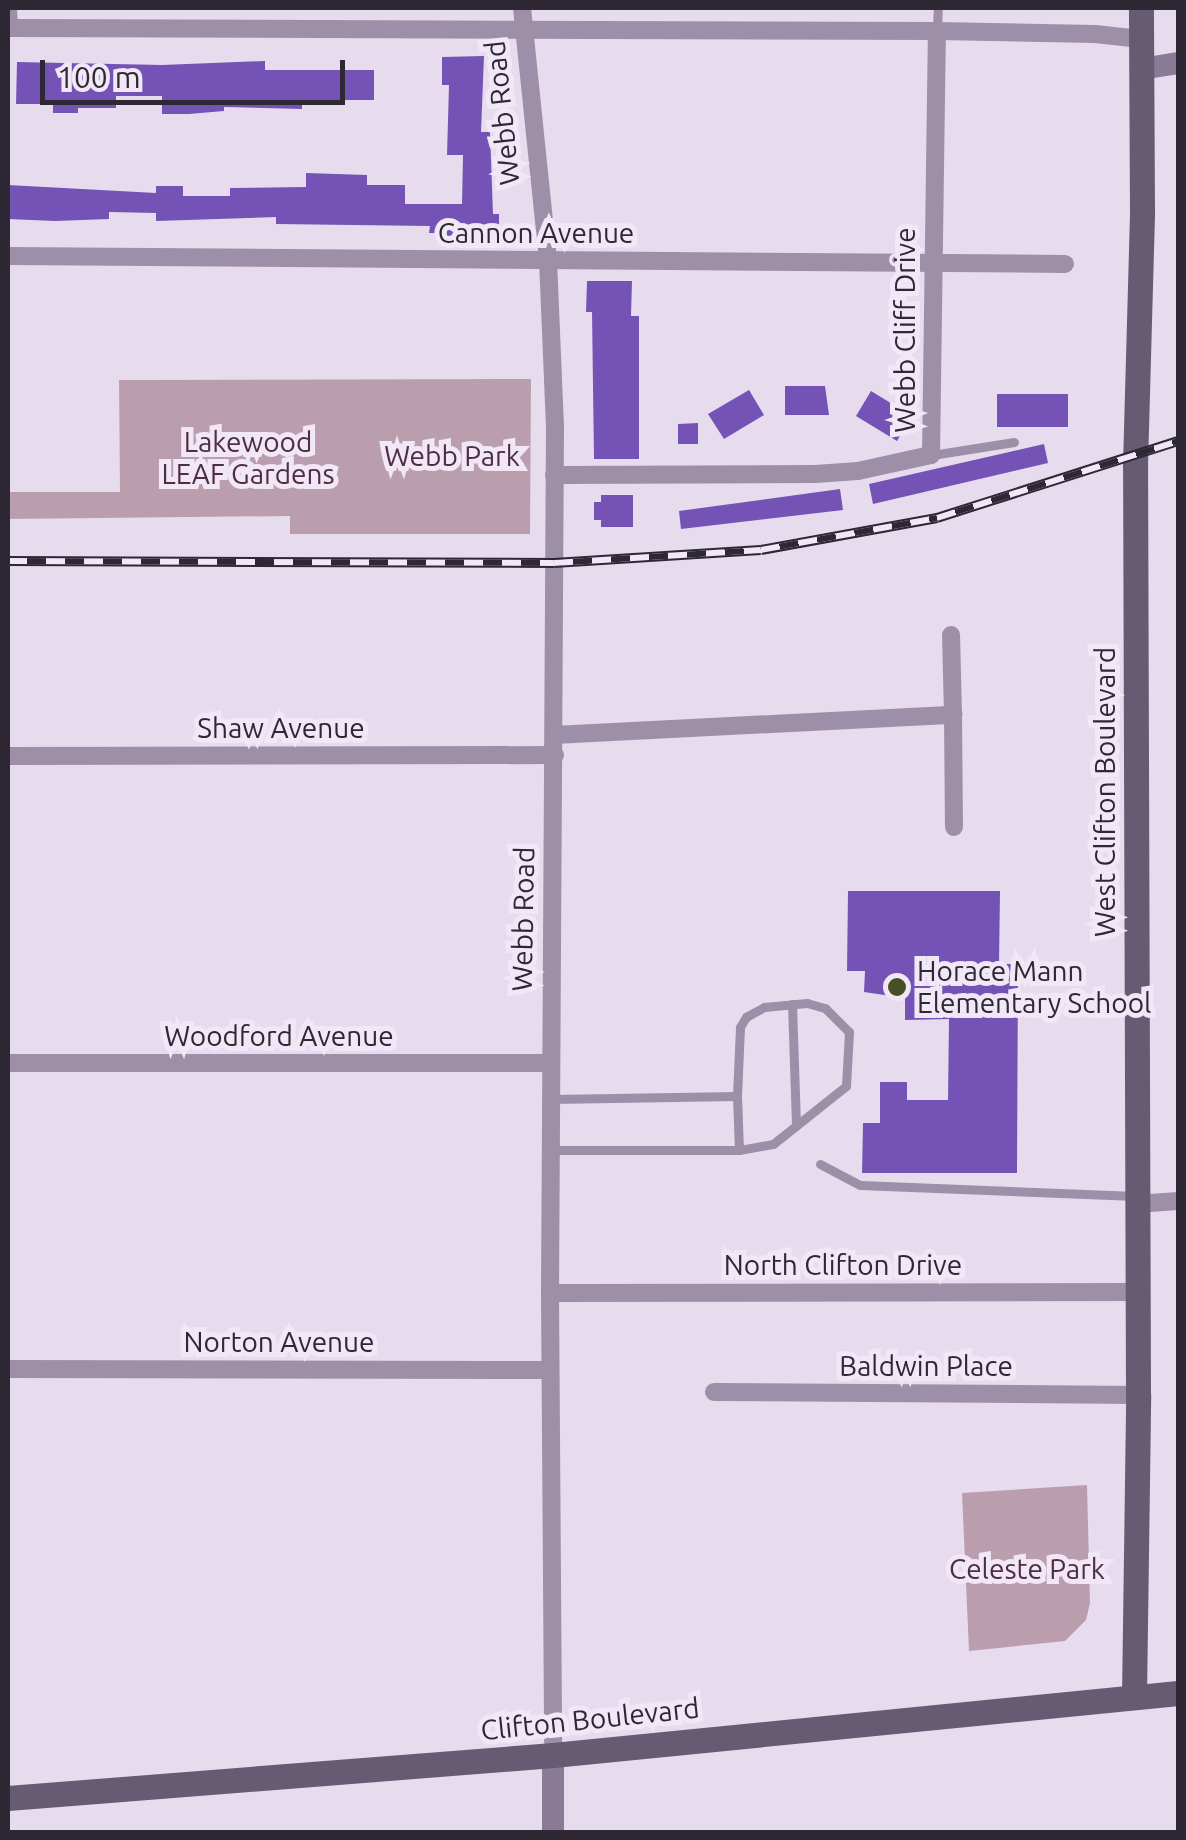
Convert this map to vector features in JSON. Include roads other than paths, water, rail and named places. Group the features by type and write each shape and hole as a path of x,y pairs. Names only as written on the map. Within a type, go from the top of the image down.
{"main road":[{"name":"West Clifton Boulevard","path":"1134,1697 1140,8"},
{"name":"Clifton Boulevard","path":"8,1798 553,1755 1178,1693"}],"street":[{"name":"Webb Road","path":"522,8 548,260 554,475 550,1292 553,1832"},
{"path":"10,28 938,31 1095,34 1141,40"},
{"name":"Webb Cliff Drive","path":"554,475 815,474 874,468 931,455 938,31"},
{"path":"1141,68 1178,63"},
{"name":"Cannon Avenue","path":"8,256 1065,264"},
{"path":"951,635 954,828"},
{"name":"Shaw Avenue","path":"8,756 554,745 953,715"},
{"name":"Woodford Avenue","path":"8,1063 551,1063"},
{"path":"1136,1200 1178,1201"},
{"name":"North Clifton Drive","path":"550,1292 1136,1292"},
{"name":"Norton Avenue","path":"8,1369 550,1370"},
{"name":"Baldwin Place","path":"714,1392 1138,1394"}],"lane":[{"path":"10,28 12,8"},
{"name":"Webb Cliff Drive","path":"938,8 938,31"},
{"path":"931,455 1014,442"},
{"path":"792,1004 796,1126"},
{"path":"552,1150 740,1150 773,1144 846,1086 849,1032 825,1008 792,1004 764,1007 746,1017 740,1027 740,1150"},
{"path":"551,1099 737,1096"},
{"path":"820,1164 860,1185 1136,1200"}],"railway":[{"path":"8,561 554,563 761,550 937,518 1178,441"}],"place":[{"name":"Horace Mann Elementary School","path":"897,987"}],"park label":[{"name":"Webb Park","path":"452,456"},
{"name":"Lakewood LEAF Gardens","path":"248,458"},
{"name":"Celeste Park","path":"1027,1569"}]}
